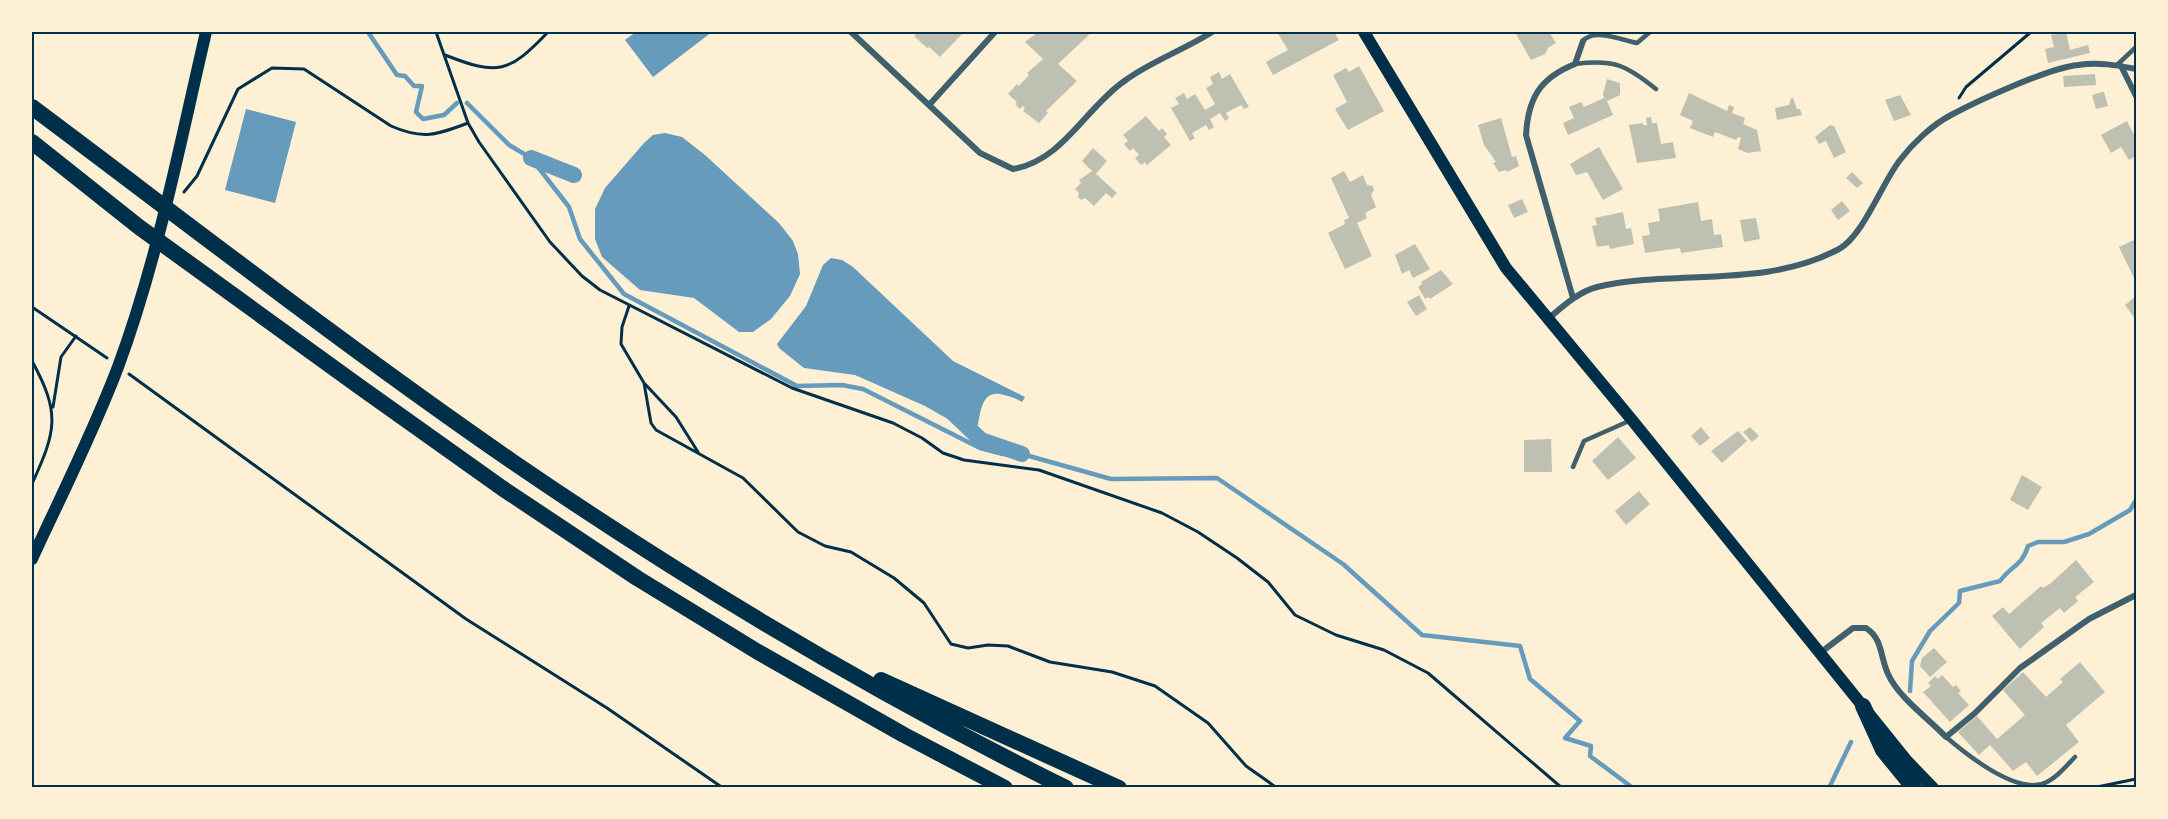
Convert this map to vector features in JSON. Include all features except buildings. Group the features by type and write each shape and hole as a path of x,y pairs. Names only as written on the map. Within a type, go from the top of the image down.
{"highway":[{"path":"32,107 359,352 513,462 650,553 793,641 954,730 1066,788"},
{"path":"32,142 139,227 464,461 627,572 758,652 904,735 1005,788"},
{"path":"793,641 1119,788"},
{"path":"1863,706 1882,750 1914,788"},
{"path":"904,735 979,788"}],"main road":[{"path":"32,559 86,443 113,363 170,188 206,32"},
{"path":"1364,32 1506,268 1863,706 1933,788"}],"street":[{"path":"851,32 980,153 1013,169 1042,160 1124,81 1212,32"},
{"path":"930,105 995,32"},
{"path":"1573,298 1526,135 1527,113 1533,97 1554,75 1575,64 1583,41"},
{"path":"1548,319 1573,298 1596,287 1740,274 1807,264 1841,248 1865,220 1886,179 1901,158 1920,138 1950,116 2053,71 2084,64 2119,65 2136,69"},
{"path":"2119,65 2136,96"},
{"path":"1820,653 1853,628 1866,628 1876,638 1888,674 1899,689 1946,737 1975,713 2020,668 2089,619 2136,595"}],"lane":[{"path":"1583,41 1587,36 1596,34 1637,42 1650,32"},
{"path":"2119,65 2136,47"},
{"path":"1575,64 1600,60 1617,63 1631,69 1656,89"},
{"path":"1573,467 1584,441 1632,420"},
{"path":"1946,737 1969,757 1994,773 2029,784 2041,784 2053,778 2076,757"}],"path":[{"path":"436,32 468,123 479,142 566,260 600,290 792,388 893,423 922,438 943,453 964,460 1039,470 1162,513 1198,532 1245,564 1268,582 1295,615 1336,635 1384,650 1428,673 1562,788"},
{"path":"445,55 481,68 505,66 525,54 548,32"},
{"path":"1950,116 1966,87 2031,32"},
{"path":"180,197 197,176 238,89 272,68 304,69 384,121 407,133 425,136 468,123"},
{"path":"629,306 622,327 621,344 644,383 676,417 699,453"},
{"path":"32,307 76,336 466,619 607,708 723,788"},
{"path":"32,484 50,445 52,409 56,398 60,357 76,336"},
{"path":"112,351 113,363"},
{"path":"32,361 52,409"},
{"path":"644,383 651,423 656,430 743,478 798,532 825,546 851,552 866,559 909,589 924,603 951,644 968,648 988,645 1008,646 1050,662 1112,672 1155,686 1208,723 1246,766 1277,788"},
{"path":"2092,788 2136,779"}],"water":[{"path":"636,32 712,32 653,77 625,40"},
{"path":"246,109 296,122 275,203 225,190"},
{"path":"665,133 682,137 705,155 779,223 793,241 798,254 800,274 790,296 771,319 753,332 739,332 694,298 640,290 602,257 595,239 595,209 605,188 644,143 653,135"},
{"path":"831,258 842,260 853,267 953,361 1025,397 1022,402 997,394 987,397 980,412 978,425 967,430 925,406 855,375 804,368 777,344 806,306 823,265"}],"waterway":[{"path":"368,32 397,75 405,76 414,86 422,86 416,112 423,119 444,115 457,103"},
{"path":"467,103 509,145 531,158 569,207 580,239 624,294 797,386 842,385 863,389 980,448 1003,454 1022,454 1111,479 1217,478 1343,564 1422,635 1520,646 1530,679 1580,721 1565,738 1591,746 1590,756 1633,788"},
{"path":"531,158 574,175"},
{"path":"954,414 981,440 1022,454"},
{"path":"1910,691 1912,661 1930,631 1959,603 1960,591 2000,581 2020,562 2028,546 2038,542 2064,542 2089,534 2130,510 2136,500"},
{"path":"1829,788 1851,742"}]}
